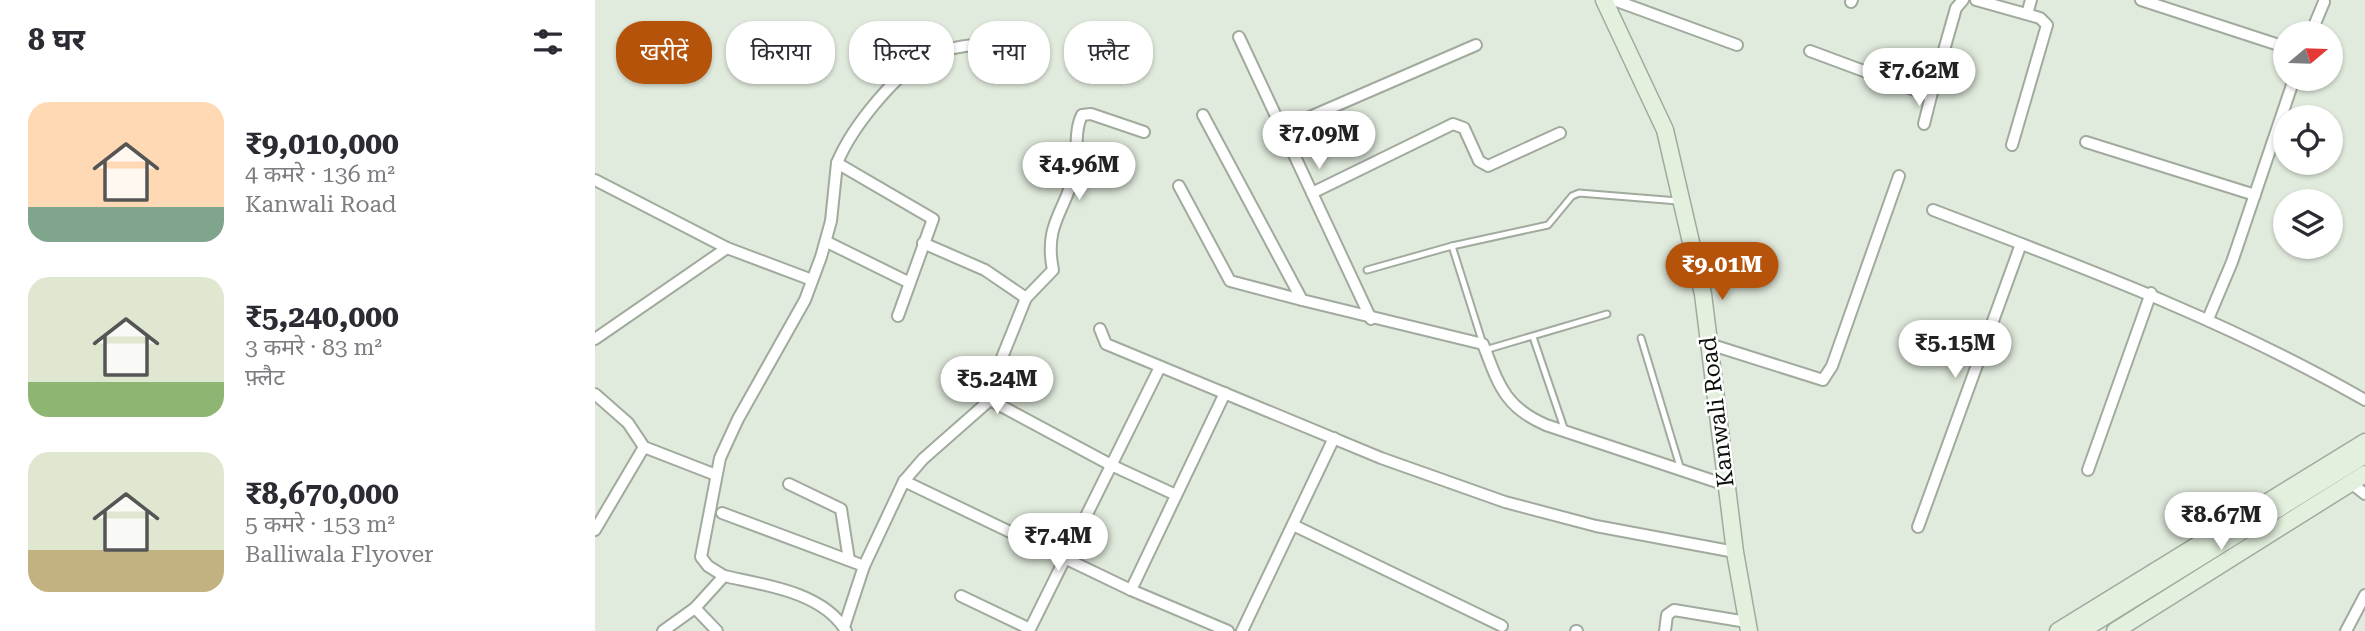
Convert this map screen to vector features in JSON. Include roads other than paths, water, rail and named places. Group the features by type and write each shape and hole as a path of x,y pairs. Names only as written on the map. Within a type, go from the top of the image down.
{"street":[{"name":"Kanwali Road","path":"1604,0 1665,130 1703,294 1735,552 1748,627"},
{"path":"1614,0 1737,45"},
{"path":"1924,124 1956,8 1963,0"},
{"path":"1976,0 2045,21 2047,31 2012,145"},
{"path":"2027,14 2031,0"},
{"path":"2141,0 2273,43"},
{"path":"2316,21 2324,2"},
{"path":"1239,37 1371,319"},
{"path":"1282,129 1476,45"},
{"path":"845,629 829,611 805,599 778,587 724,576 708,566 701,557 716,475 738,419 805,300 827,242 837,163 860,121 914,67 931,55 968,47"},
{"path":"1810,51 1931,96"},
{"path":"2208,319 2232,262 2290,91"},
{"path":"845,629 864,566 904,481 923,459 991,400 997,370 1026,298 1053,270 1050,246 1061,204 1075,171 1082,115 1091,114 1144,132"},
{"path":"1203,115 1302,300"},
{"path":"1312,193 1453,124 1464,128 1479,161 1488,166 1560,133"},
{"path":"2086,142 2255,194"},
{"path":"837,163 931,215 932,224 908,282 898,316"},
{"path":"1709,344 1822,380 1832,366 1899,176"},
{"path":"595,180 727,248 812,280"},
{"path":"1179,186 1230,281 1484,347 1500,387 1520,412 1565,431 1726,485"},
{"path":"1933,210 2151,293 2315,371 2365,400"},
{"path":"827,242 908,282"},
{"path":"923,243 985,270 1026,298"},
{"path":"1918,527 2021,244"},
{"path":"595,340 727,248"},
{"path":"2088,470 2151,293"},
{"path":"1100,329 1107,344 1418,471 1553,517 1735,552"},
{"path":"961,596 1032,630 1063,558 1160,367"},
{"path":"1131,590 1224,393"},
{"path":"595,394 628,423 644,447 716,475"},
{"path":"991,400 1111,465 1176,495"},
{"path":"1242,631 1333,438"},
{"path":"2057,631 2365,442"},
{"path":"595,530 644,447"},
{"path":"2081,631 2365,454"},
{"path":"2098,631 2365,465"},
{"path":"2115,631 2358,478 2365,494"},
{"path":"904,481 1131,590 1228,631"},
{"path":"789,484 841,509 849,560"},
{"path":"722,513 864,566"},
{"path":"1293,525 1501,626"},
{"path":"663,631 695,608 724,576"},
{"path":"2346,631 2365,595"},
{"path":"695,608 717,631"},
{"path":"1665,631 1667,615 1674,610 1748,627"}],"lane":[{"path":"1367,270 1452,246 1548,225 1572,197 1579,193 1681,201"},
{"path":"1452,246 1484,347 1533,337 1607,314"},
{"path":"1533,337 1565,431"},
{"path":"1641,338 1681,470"}]}
